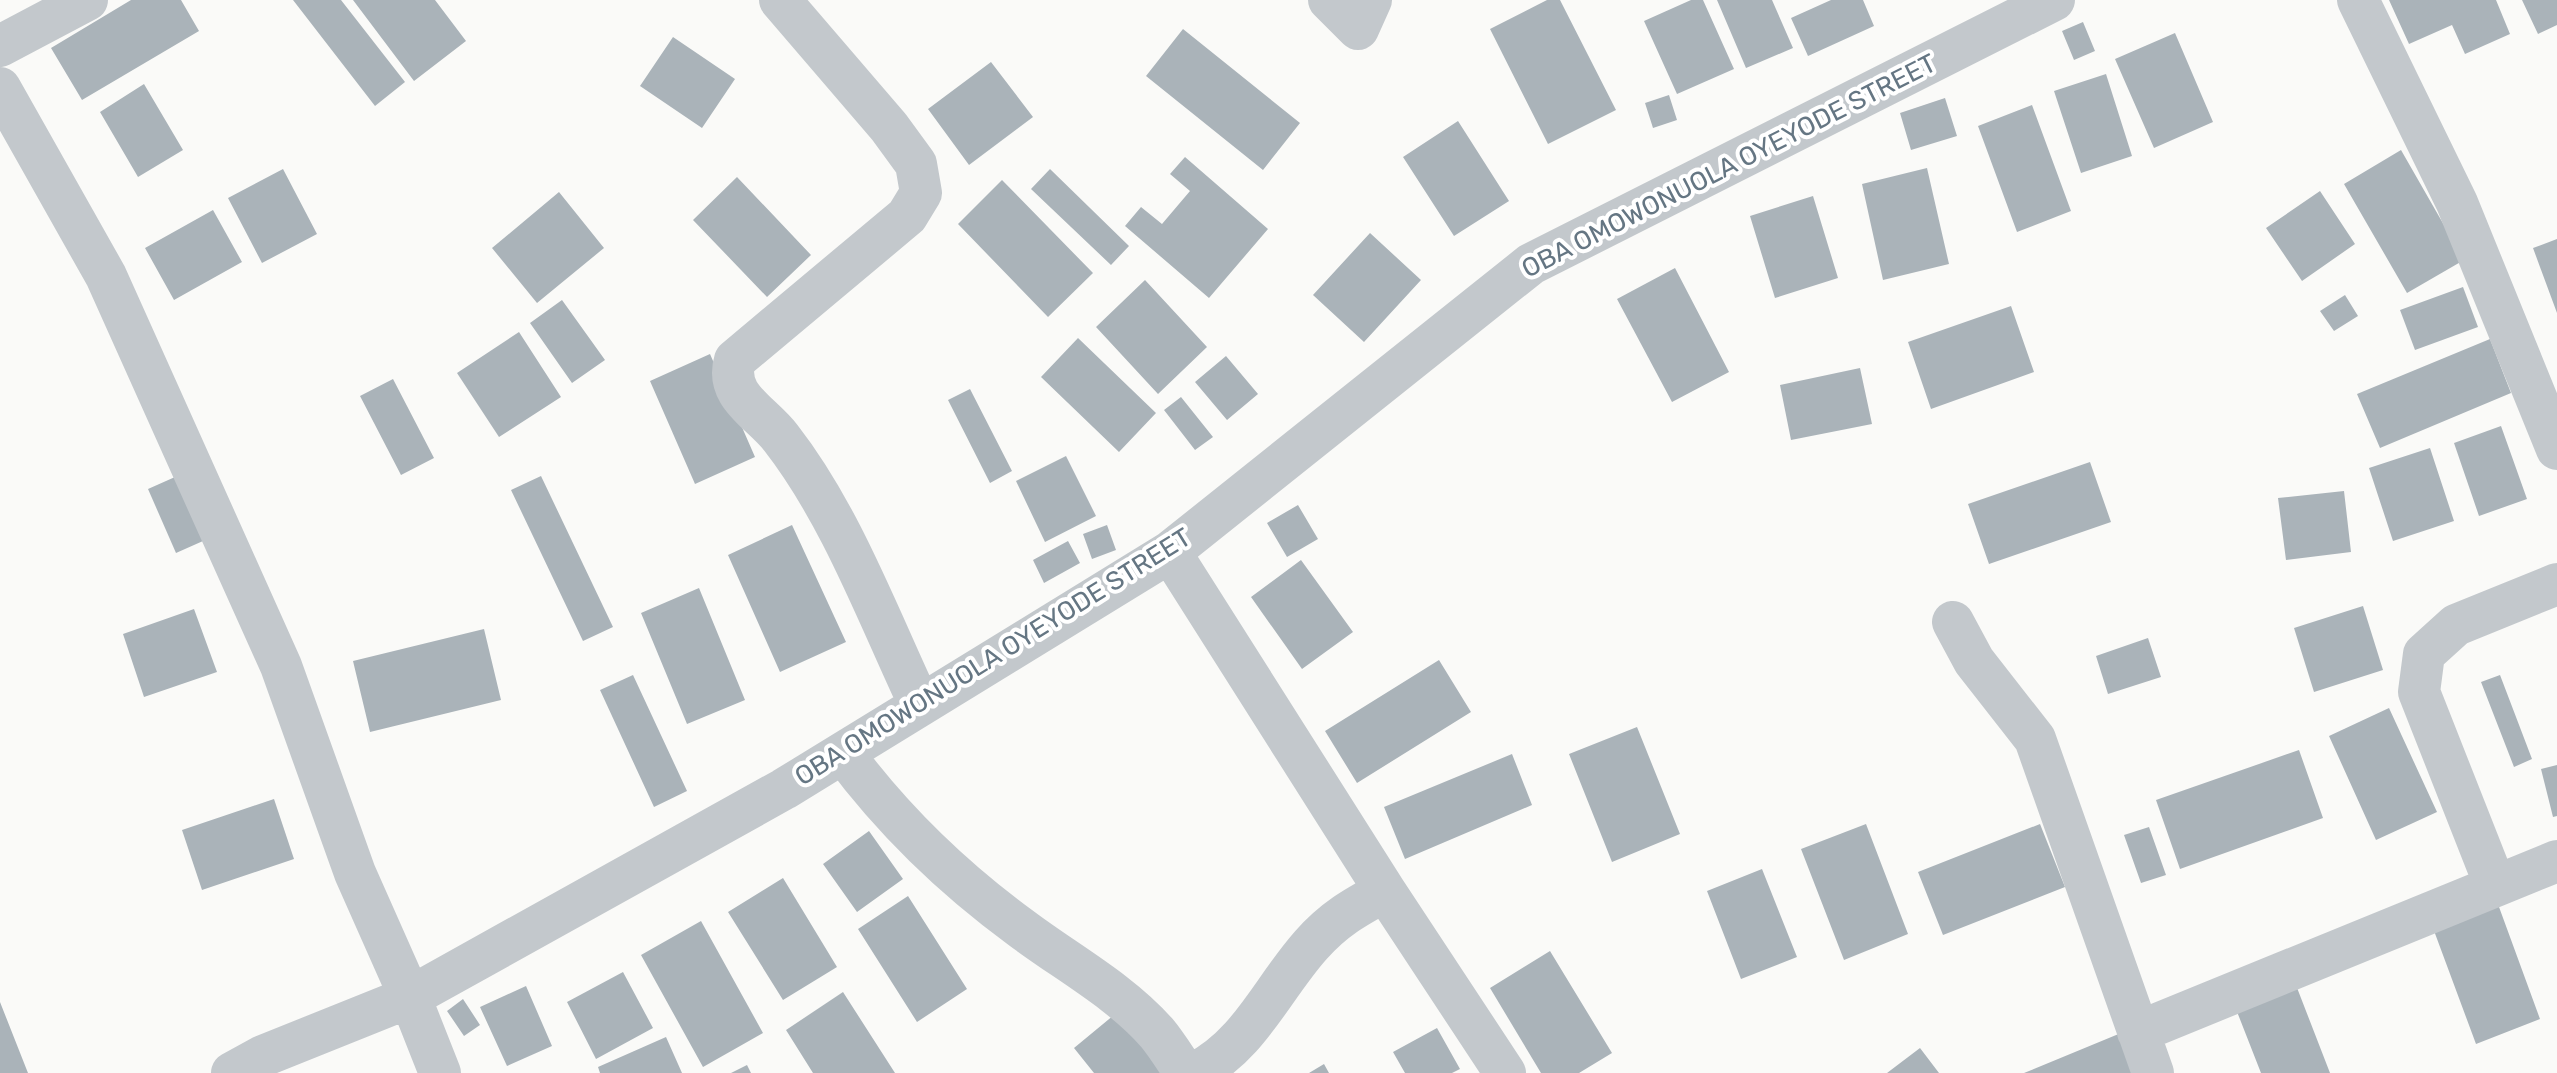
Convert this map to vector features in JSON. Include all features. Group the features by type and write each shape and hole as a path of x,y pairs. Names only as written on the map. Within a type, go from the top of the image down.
{"street":[{"path":"0,46 87,0"},
{"path":"780,0 889,127 916,164 921,193 907,216 735,360 731,375 736,392 781,438 830,513 920,705"},
{"path":"1329,0 1358,29 1371,0"},
{"name":"OBA OMOWONUOLA OYEYODE STREET","path":"232,1073 263,1056 410,997 784,789 1170,552 1531,264 2054,0"},
{"path":"2358,0 2457,203 2557,449"},
{"path":"0,88 106,276 281,666 355,873 440,1073"},
{"path":"1170,552 1385,891 1505,1073"},
{"path":"2495,885 2419,692 2424,654 2456,625 2557,584"},
{"path":"1953,622 1974,661 2035,739 2153,1073"},
{"path":"843,753 874,796 936,857 1019,927 1125,1003 1157,1033 1185,1073"},
{"path":"2138,1032 2557,861"},
{"path":"1195,1073 1215,1063 1240,1041 1310,946 1340,915 1385,891"}],"building":[{"path":"131,0 181,0 199,31 82,100 51,48"},
{"path":"293,0 341,0 405,82 375,106"},
{"path":"353,0 435,0 466,41 414,81"},
{"path":"1547,0 1560,0 1616,110 1548,144 1490,29"},
{"path":"1691,0 1703,0 1734,69 1677,94 1644,21"},
{"path":"1717,0 1772,0 1793,48 1746,68"},
{"path":"1831,0 1863,0 1874,26 1808,56 1791,18"},
{"path":"2389,0 2496,0 2510,34 2465,54 2452,25 2409,44"},
{"path":"2522,0 2557,0 2557,25 2538,34"},
{"path":"2083,22 2095,51 2074,60 2062,31"},
{"path":"1183,29 1300,123 1263,170 1146,76"},
{"path":"2175,33 2213,122 2154,148 2115,59"},
{"path":"673,37 735,79 702,128 640,86"},
{"path":"991,62 1033,117 969,165 928,109"},
{"path":"2106,74 2132,156 2081,173 2054,91"},
{"path":"144,84 183,150 138,177 100,112"},
{"path":"1669,95 1677,120 1653,128 1645,103"},
{"path":"1945,98 1957,136 1911,150 1900,113"},
{"path":"2032,105 2071,211 2017,232 1978,126"},
{"path":"1458,121 1509,201 1454,236 1403,157"},
{"path":"2401,150 2464,260 2407,293 2344,184"},
{"path":"1185,157 1268,229 1209,298 1125,226 1141,207 1162,224 1190,191 1170,174"},
{"path":"1927,168 1949,264 1883,280 1862,184"},
{"path":"283,169 317,234 262,263 228,198"},
{"path":"1050,169 1129,246 1111,265 1031,189"},
{"path":"737,177 811,255 767,297 693,220"},
{"path":"1002,180 1093,273 1048,317 958,224"},
{"path":"2320,191 2355,244 2302,281 2266,228"},
{"path":"559,192 604,248 537,303 492,248"},
{"path":"1813,196 1838,278 1775,298 1750,216"},
{"path":"213,210 242,262 174,300 145,248"},
{"path":"1370,233 1421,280 1364,342 1313,295"},
{"path":"2557,239 2557,313 2533,248"},
{"path":"1675,268 1729,372 1672,402 1617,299"},
{"path":"1145,280 1207,347 1158,394 1096,327"},
{"path":"2463,287 2478,327 2415,350 2400,310"},
{"path":"2345,295 2358,316 2334,331 2320,311"},
{"path":"562,300 605,360 572,383 530,323"},
{"path":"2011,306 2034,372 1931,409 1908,342"},
{"path":"519,332 561,397 499,437 457,373"},
{"path":"1078,338 1156,413 1119,452 1041,377"},
{"path":"2490,339 2511,393 2380,448 2357,394"},
{"path":"710,354 755,457 695,484 650,381"},
{"path":"1226,356 1258,394 1227,420 1195,382"},
{"path":"1860,368 1872,424 1791,440 1780,385"},
{"path":"393,379 434,458 401,475 360,396"},
{"path":"970,389 1012,471 990,483 948,400"},
{"path":"1181,397 1213,437 1195,450 1164,410"},
{"path":"2501,426 2527,499 2479,516 2454,443"},
{"path":"2430,448 2454,521 2393,541 2369,468"},
{"path":"1066,456 1096,516 1045,542 1016,481"},
{"path":"2090,462 2111,522 1989,564 1968,504"},
{"path":"541,476 613,627 583,641 511,490"},
{"path":"175,477 203,541 176,553 148,489"},
{"path":"2344,491 2351,552 2286,560 2278,498"},
{"path":"1298,505 1318,539 1287,557 1267,523"},
{"path":"792,525 846,642 780,672 728,555"},
{"path":"1107,525 1116,550 1092,559 1083,534"},
{"path":"1068,541 1080,563 1044,583 1033,560"},
{"path":"1301,560 1353,632 1302,669 1251,597"},
{"path":"699,588 745,700 687,724 641,613"},
{"path":"2363,606 2383,670 2314,692 2294,628"},
{"path":"194,609 217,672 144,697 123,634"},
{"path":"484,629 501,700 370,732 353,661"},
{"path":"2148,638 2161,677 2108,694 2096,656"},
{"path":"1439,660 1471,712 1357,783 1325,731"},
{"path":"633,675 687,791 654,807 600,690"},
{"path":"2500,675 2532,759 2514,767 2481,682"},
{"path":"2389,708 2437,812 2376,840 2329,736"},
{"path":"1637,727 1680,834 1612,862 1569,754"},
{"path":"2299,750 2323,818 2180,869 2156,800"},
{"path":"1512,754 1532,805 1405,859 1384,807"},
{"path":"2557,765 2557,816 2553,817 2541,769"},
{"path":"274,799 294,859 202,890 182,830"},
{"path":"1866,824 1908,934 1844,960 1801,849"},
{"path":"2040,824 2065,887 1943,935 1918,872"},
{"path":"2149,827 2166,875 2141,883 2124,835"},
{"path":"869,831 903,879 857,912 823,864"},
{"path":"1762,869 1797,957 1741,979 1707,891"},
{"path":"783,878 837,967 783,1000 728,912"},
{"path":"908,896 967,989 917,1022 858,929"},
{"path":"2495,896 2540,1019 2476,1044 2430,920"},
{"path":"701,921 763,1033 703,1067 641,955"},
{"path":"1550,951 1612,1053 1579,1073 1541,1073 1490,988"},
{"path":"623,972 653,1028 596,1059 567,1002"},
{"path":"2294,980 2330,1073 2261,1073 2234,1004"},
{"path":"526,986 552,1046 507,1066 480,1007"},
{"path":"843,992 895,1073 813,1073 786,1030"},
{"path":"463,999 480,1025 464,1036 447,1011"},
{"path":"0,1002 28,1073 0,1073"},
{"path":"1120,1010 1172,1073 1094,1073 1074,1048"},
{"path":"1437,1028 1460,1069 1452,1073 1405,1073 1393,1052"},
{"path":"2121,1033 2137,1073 2024,1073"},
{"path":"666,1037 682,1073 600,1073 598,1067"},
{"path":"1920,1048 1939,1073 1887,1073"},
{"path":"1324,1064 1329,1073 1309,1073"},
{"path":"747,1065 751,1073 731,1073"}]}
